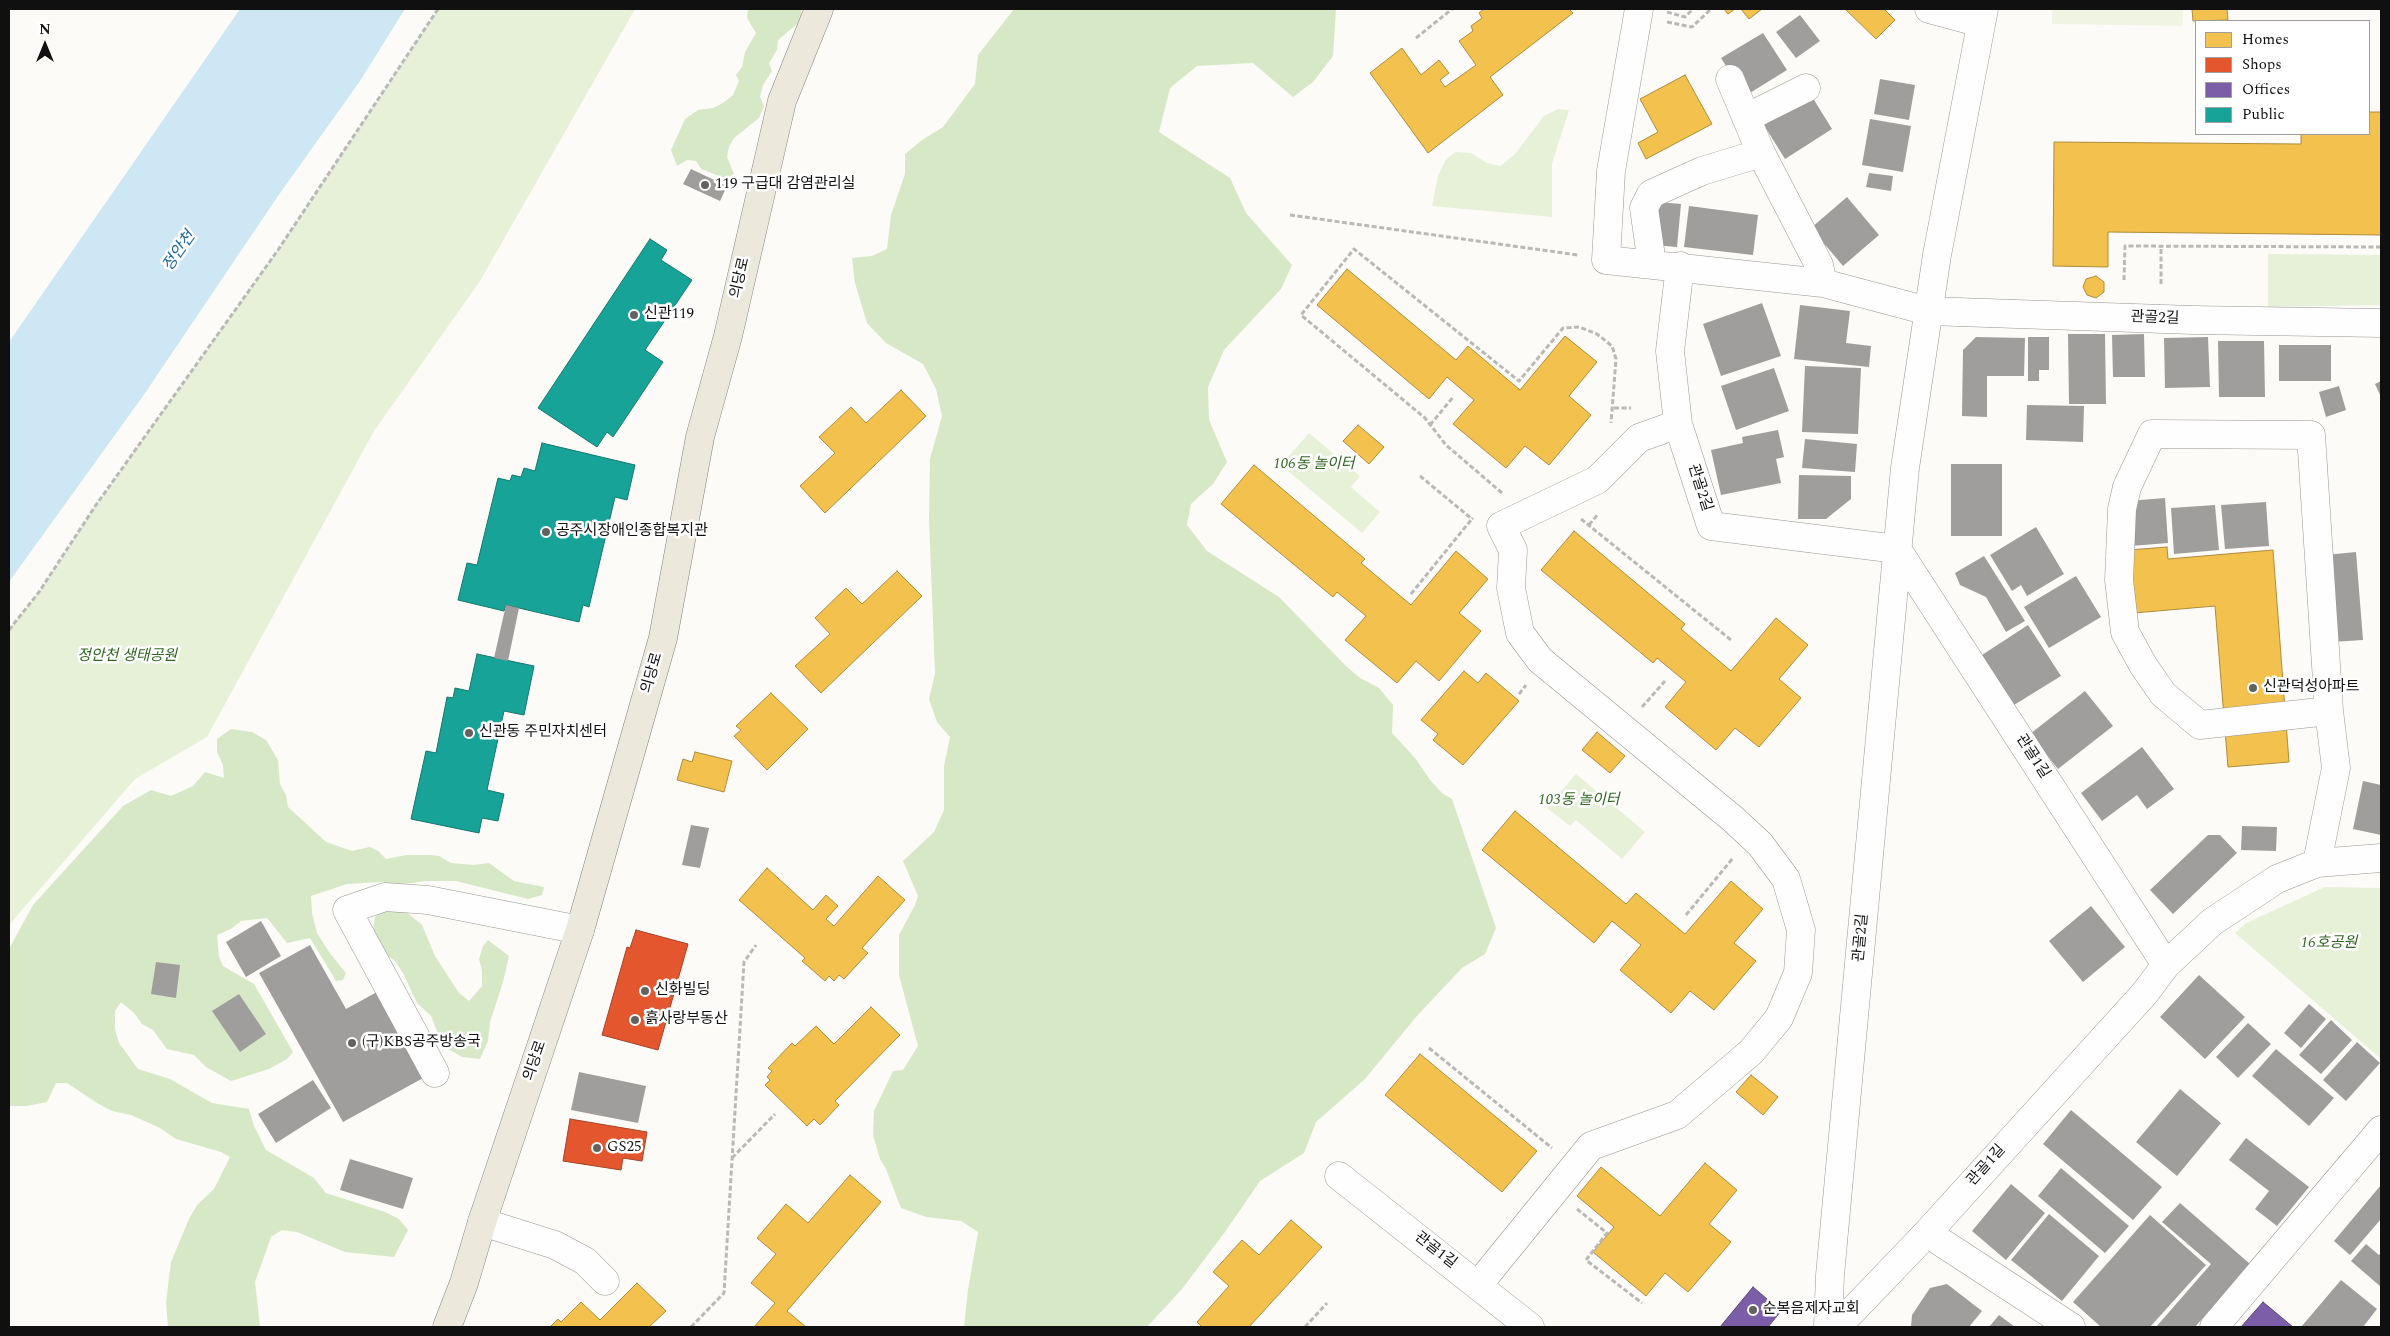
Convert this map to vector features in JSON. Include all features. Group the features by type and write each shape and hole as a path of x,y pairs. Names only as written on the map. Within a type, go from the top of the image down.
{"main road":[{"name":"의당로","path":"447,1327 464,1283 482,1222 580,930 663,638 700,437 728,336 782,101 819,9"}],"street":[{"path":"1606,260 1611,171 1639,9"},
{"path":"1929,9 1983,16"},
{"name":"관골2길","path":"1828,1327 1831,1265 1905,468 1928,311 1983,16"},
{"path":"1730,79 1761,152 1819,265 1823,283"},
{"path":"1746,118 1806,88"},
{"path":"1652,264 1645,228 1644,208 1651,194 1702,171 1761,152"},
{"name":"관골2길","path":"1606,260 1680,266 1823,283 1928,311 2192,320 2381,323"},
{"name":"관골2길","path":"1680,266 1670,351 1678,424 1711,526 1897,549"},
{"path":"1478,1285 1591,1146 1677,1115 1750,1052 1779,1018 1798,973 1801,930 1786,878 1760,844 1733,819 1540,660 1520,633 1511,588 1513,550 1501,526 1597,480 1639,438 1678,424"},
{"path":"2317,862 2336,768 2329,711 2311,435 2152,434 2127,487 2122,509 2120,580 2125,632 2143,665 2163,694 2200,725 2329,711"},
{"name":"관골1길","path":"1897,549 2166,965"},
{"name":"관골1길","path":"1836,1327 1927,1232 2145,993 2166,965 2212,922 2277,879 2317,862 2381,858"},
{"path":"435,1073 347,910 385,897 428,900 580,930"},
{"path":"2214,1327 2381,1130"},
{"name":"관골1길","path":"1339,1176 1530,1327"},
{"path":"482,1222 555,1245 584,1262 605,1280"},
{"path":"1927,1232 2071,1327"}],"path":[{"path":"9,630 39,592 96,506 273,258 438,9"},
{"path":"1416,38 1452,9"},
{"path":"1666,22 1692,27 1710,10"},
{"path":"1290,214 1606,260"},
{"path":"2124,280 2125,246 2381,248"},
{"path":"2161,246 2161,284"},
{"path":"1511,492 1502,492 1446,445 1425,418 1301,315 1354,249 1519,381 1563,328 1579,327 1597,334 1612,346 1616,359 1614,408 1610,430"},
{"path":"1430,425 1454,396"},
{"path":"1614,408 1637,408"},
{"path":"1420,476 1472,519"},
{"path":"1589,525 1602,509"},
{"path":"1411,594 1476,514"},
{"path":"1577,515 1730,640"},
{"path":"1637,713 1665,681"},
{"path":"1686,915 1738,853"},
{"path":"691,1327 724,1293 744,962 756,945"},
{"path":"1429,1048 1554,1150"},
{"path":"732,1158 775,1114"},
{"path":"1570,1204 1607,1232 1586,1260 1642,1303"},
{"path":"1305,1327 1326,1303"}],"green space":[{"name":"정안천 생태공원","path":"438,9 635,9 480,281 374,431 207,737 135,779 9,925 9,630 39,592 96,505 278,250"},
{"path":"748,9 801,9 802,20 778,40 777,50 769,63 772,71 763,85 760,97 764,106 759,118 734,138 729,147 727,157 734,174 727,178 719,176 701,169 696,161 687,160 677,166 671,150 685,119 698,110 713,108 723,103 733,95 739,81 736,75 742,67 745,52 756,33 747,18"},
{"path":"1014,9 1336,9 1333,56 1313,82 1293,97 1253,63 1197,66 1170,88 1159,132 1230,178 1246,213 1292,265 1281,289 1224,350 1208,387 1209,420 1227,462 1213,484 1191,504 1187,525 1207,551 1279,597 1346,666 1360,678 1379,688 1393,705 1392,733 1416,759 1430,780 1442,793 1452,799 1496,928 1485,954 1462,968 1416,1017 1365,1079 1316,1122 1304,1153 1260,1181 1182,1289 1147,1327 964,1327 978,1232 961,1221 926,1217 901,1208 886,1169 880,1159 873,1135 874,1111 893,1071 903,1070 918,1046 899,975 899,935 918,896 903,861 934,832 944,810 944,766 950,737 937,722 929,699 935,674 929,519 930,459 942,416 936,389 923,364 886,343 867,323 855,283 852,258 872,256 887,249 891,215 905,174 905,154 922,140 943,127 975,84 978,55"},
{"path":"2052,9 2183,9 2183,26 2052,24"},
{"path":"1558,109 1569,110 1552,164 1552,217 1432,206 1438,176 1446,159 1456,152 1471,153 1487,163 1500,166 1515,154 1544,116"},
{"path":"2268,254 2381,255 2381,305 2268,307"},
{"name":"106동 놀이터","path":"1309,433 1360,476 1351,487 1380,512 1362,533 1281,465"},
{"path":"231,729 252,732 266,740 278,760 280,784 286,795 288,807 326,842 352,851 370,847 378,851 386,859 406,855 431,855 439,856 451,863 474,865 489,863 514,881 544,887 542,895 528,899 456,881 425,881 399,885 380,882 347,884 311,896 312,913 317,933 346,973 343,980 336,981 310,938 287,943 267,918 241,921 231,929 217,935 219,957 223,966 254,984 293,1052 287,1059 269,1069 231,1081 206,1067 194,1055 167,1049 153,1030 142,1024 134,1013 121,1002 115,1011 115,1029 119,1043 138,1069 170,1079 212,1103 249,1109 254,1126 266,1150 314,1178 326,1193 385,1212 399,1219 408,1230 394,1257 345,1252 297,1232 282,1230 271,1237 255,1282 260,1327 168,1327 166,1302 171,1262 189,1219 197,1205 214,1189 230,1157 221,1152 176,1139 160,1128 131,1115 112,1111 67,1083 56,1083 47,1102 27,1106 9,1106 9,949 33,905 123,806 151,790 171,796 193,786 205,772 224,778 223,765 217,752 217,739"},
{"name":"103동 놀이터","path":"1576,774 1645,832 1622,859 1576,820 1570,826 1547,808"},
{"name":"16호공원","path":"2325,887 2381,888 2381,1059 2235,933 2246,923"},
{"path":"388,905 398,905 422,925 435,956 459,993 469,1001 482,986 482,970 479,959 483,946 488,940 509,956 490,1022 488,1041 480,1059 462,1057 443,1046 431,1016 417,1003 403,973 394,960 382,953 372,936 375,917"}],"water":[{"name":"정안천","path":"240,9 405,9 360,81 278,196 143,396 9,582 9,342"}],"building: Homes":[{"path":"1484,9 1569,9 1573,13 1490,77 1503,95 1428,153 1370,73 1402,48 1421,75 1439,60 1449,73 1440,80 1445,87 1476,65 1459,41 1473,31 1471,26 1482,18 1479,13"},
{"path":"1724,9 1735,9 1728,14"},
{"path":"1741,9 1762,9 1749,19"},
{"path":"1845,9 1884,9 1895,20 1876,39"},
{"path":"2192,9 2227,9 2228,20 2193,21"},
{"path":"1685,75 1712,124 1646,159 1638,143 1658,132 1640,99"},
{"path":"2370,112 2381,112 2381,235 2108,232 2108,267 2053,266 2054,142 2301,144 2301,135 2370,135"},
{"path":"1347,269 1456,360 1468,346 1520,390 1565,336 1597,362 1569,396 1591,415 1549,465 1525,446 1506,468 1453,424 1474,400 1447,377 1429,399 1317,305"},
{"path":"2096,276 2104,282 2104,292 2096,298 2087,295 2083,287 2086,279"},
{"path":"901,390 926,416 825,513 800,486 835,453 819,437 851,407 866,423"},
{"path":"1358,425 1384,447 1369,464 1343,441"},
{"path":"1254,465 1365,559 1361,563 1411,605 1456,551 1488,579 1459,613 1481,631 1439,681 1416,661 1397,683 1345,640 1366,616 1337,592 1333,597 1221,504"},
{"path":"1574,531 1685,624 1681,629 1731,671 1776,618 1808,645 1779,679 1801,698 1759,747 1735,728 1716,750 1665,707 1686,682 1657,658 1653,663 1541,570"},
{"name":"신관덕성아파트","path":"2167,547 2168,559 2273,550 2289,762 2228,767 2215,606 2134,613 2129,550"},
{"path":"897,571 922,596 821,693 795,666 830,634 815,618 846,588 862,604"},
{"path":"1464,671 1478,683 1486,673 1519,701 1463,765 1433,740 1438,734 1421,720"},
{"path":"771,693 808,729 767,770 734,736 741,730 736,726"},
{"path":"1597,732 1625,756 1610,773 1582,750"},
{"path":"695,752 732,761 724,792 677,780 683,759 692,762"},
{"path":"1515,811 1626,904 1636,893 1685,934 1731,881 1763,909 1734,943 1756,961 1714,1010 1690,991 1671,1013 1620,970 1641,945 1612,921 1594,943 1482,850"},
{"path":"767,868 813,910 826,895 838,906 826,919 834,926 878,876 905,900 862,948 868,953 844,979 839,975 834,981 829,976 825,981 802,961 805,958 739,900"},
{"path":"871,1007 900,1035 835,1101 839,1105 820,1125 814,1119 807,1126 765,1085 770,1080 767,1077 772,1071 768,1068 792,1043 795,1046 816,1026 834,1044"},
{"path":"1420,1054 1537,1151 1502,1192 1385,1095"},
{"path":"1751,1075 1778,1097 1763,1115 1736,1092"},
{"path":"1705,1163 1737,1190 1709,1224 1731,1242 1688,1292 1665,1273 1646,1296 1593,1252 1614,1227 1577,1196 1601,1167 1660,1216"},
{"path":"850,1175 881,1202 787,1311 806,1327 754,1327 775,1303 751,1283 776,1254 757,1238 786,1204 808,1223"},
{"path":"1291,1220 1322,1247 1249,1327 1202,1327 1197,1322 1229,1286 1213,1272 1242,1240 1259,1255"},
{"path":"637,1283 666,1311 649,1327 550,1327 558,1319 561,1322 581,1302 600,1320"}],"building: Shops":[{"name":"신화빌딩","path":"636,930 688,944 658,1050 602,1035 627,947 630,948"},
{"path":"570,1119 647,1132 642,1161 623,1158 621,1170 563,1161"}],"building: Offices":[{"path":"1753,1287 1781,1311 1768,1327 1720,1327"},
{"path":"2263,1302 2293,1327 2241,1327"}],"building: Public":[{"name":"신관119","path":"650,239 667,250 661,260 692,280 645,350 663,362 613,437 607,432 597,447 538,408"},
{"name":"공주시장애인종합복지관","path":"542,443 635,465 627,500 615,497 589,607 583,605 579,622 506,605 504,611 458,600 467,563 477,565 498,478 510,481 512,475 521,477 524,468 535,471"},
{"name":"신관동 주민자치센터","path":"477,654 534,666 524,715 504,711 487,790 504,794 498,821 482,818 479,833 411,819 426,751 436,753 447,697 453,698 455,688 469,691"}],"building: Other":[{"path":"1800,15 1820,41 1796,58 1776,32"},
{"path":"1763,33 1787,70 1745,96 1721,58"},
{"path":"1880,79 1915,85 1909,120 1874,114"},
{"path":"1811,95 1832,129 1785,159 1764,125"},
{"path":"1870,119 1911,126 1903,172 1862,165"},
{"name":"119 구급대 감염관리실","path":"691,169 727,186 720,201 683,184"},
{"path":"1869,173 1893,176 1891,191 1866,187"},
{"path":"1847,197 1879,235 1843,266 1811,228"},
{"path":"1657,202 1681,204 1677,247 1653,245"},
{"path":"1689,206 1758,215 1753,255 1684,247"},
{"path":"1762,303 1781,356 1721,376 1703,324"},
{"path":"1800,305 1850,311 1846,343 1871,346 1869,367 1794,359"},
{"path":"2068,334 2105,334 2106,404 2069,404"},
{"path":"2144,334 2145,377 2113,377 2112,335"},
{"path":"1976,337 2025,338 2024,376 1987,376 1987,417 1962,416 1963,350"},
{"path":"2028,337 2049,337 2049,370 2039,370 2039,381 2028,381"},
{"path":"2208,337 2210,387 2165,388 2164,338"},
{"path":"2218,341 2264,341 2265,397 2219,397"},
{"path":"2279,345 2331,345 2331,381 2279,381"},
{"path":"1805,366 1861,368 1858,434 1802,432"},
{"path":"1774,368 1789,411 1736,430 1721,386"},
{"path":"2381,381 2381,397 2375,384"},
{"path":"2339,386 2346,410 2326,417 2319,392"},
{"path":"2027,405 2084,406 2083,442 2026,440"},
{"path":"1778,430 1784,457 1776,459 1781,483 1721,495 1711,450 1743,443 1742,437"},
{"path":"1805,439 1857,444 1855,472 1802,468"},
{"path":"1951,464 2002,464 2002,536 1951,536"},
{"path":"1799,475 1851,476 1851,499 1826,519 1798,519"},
{"path":"2165,498 2168,543 2131,546 2128,501"},
{"path":"2266,502 2269,546 2225,549 2221,505"},
{"path":"2215,505 2219,550 2174,554 2171,508"},
{"path":"2036,527 2064,574 2027,596 2021,585 2012,591 1990,555"},
{"path":"2356,552 2363,640 2332,642 2325,555"},
{"path":"1984,556 2025,621 2006,632 1986,597 1960,585 1955,573"},
{"path":"2076,576 2101,617 2049,648 2024,607"},
{"path":"506,605 519,608 508,661 494,658"},
{"path":"2028,625 2061,676 2014,705 1982,655"},
{"path":"2085,691 2113,726 2058,769 2030,734"},
{"path":"2142,747 2174,789 2147,809 2137,795 2102,821 2081,793"},
{"path":"2363,781 2381,785 2381,835 2353,829"},
{"path":"691,825 709,828 700,868 682,865"},
{"path":"2242,826 2277,827 2276,851 2241,850"},
{"path":"2208,835 2220,835 2237,853 2173,914 2150,890"},
{"path":"2091,906 2125,947 2083,982 2049,941"},
{"path":"261,921 281,956 246,977 226,942"},
{"name":"(구)KBS공주방송국","path":"310,945 346,1009 377,992 425,1077 343,1122 259,973"},
{"path":"156,962 180,965 176,998 151,994"},
{"path":"2199,975 2245,1017 2205,1059 2160,1017"},
{"path":"239,994 266,1034 240,1052 212,1011"},
{"path":"2309,1004 2326,1019 2301,1048 2284,1033"},
{"path":"2331,1020 2352,1040 2321,1074 2299,1055"},
{"path":"2248,1023 2271,1044 2238,1078 2216,1057"},
{"path":"2357,1042 2380,1063 2346,1101 2323,1080"},
{"path":"2276,1049 2334,1098 2309,1126 2252,1076"},
{"path":"579,1072 646,1086 638,1123 571,1110"},
{"path":"313,1080 331,1108 276,1143 258,1114"},
{"path":"2180,1089 2221,1123 2177,1176 2136,1142"},
{"path":"2071,1110 2162,1187 2133,1220 2043,1144"},
{"path":"2246,1138 2309,1187 2277,1226 2255,1209 2269,1191 2229,1160"},
{"path":"350,1159 413,1178 403,1209 340,1190"},
{"path":"2061,1168 2129,1226 2105,1253 2038,1196"},
{"path":"2011,1184 2045,1213 2006,1260 1972,1231"},
{"path":"2381,1185 2381,1219 2350,1255 2334,1241"},
{"path":"2180,1203 2250,1264 2195,1327 2156,1327 2211,1264 2162,1222"},
{"path":"2049,1214 2099,1256 2062,1301 2011,1260"},
{"path":"2150,1215 2206,1265 2150,1327 2101,1327 2073,1302"},
{"path":"2366,1244 2379,1255 2381,1253 2381,1287 2351,1261"},
{"path":"2341,1280 2377,1309 2363,1327 2301,1327"},
{"path":"1947,1284 1982,1311 1969,1327 1911,1327 1912,1315 1930,1288"},
{"path":"1999,1315 2015,1327 1989,1327"}],"place":[{"name":"119 구급대 감염관리실","path":"705,185"},
{"name":"신관119","path":"634,315"},
{"name":"공주시장애인종합복지관","path":"546,532"},
{"name":"신관덕성아파트","path":"2253,688"},
{"name":"신관동 주민자치센터","path":"469,733"},
{"name":"신화빌딩","path":"645,991"},
{"name":"흙사랑부동산","path":"635,1020"},
{"name":"(구)KBS공주방송국","path":"352,1043"},
{"name":"GS25","path":"597,1148"},
{"name":"순복음제자교회","path":"1753,1310"}]}
